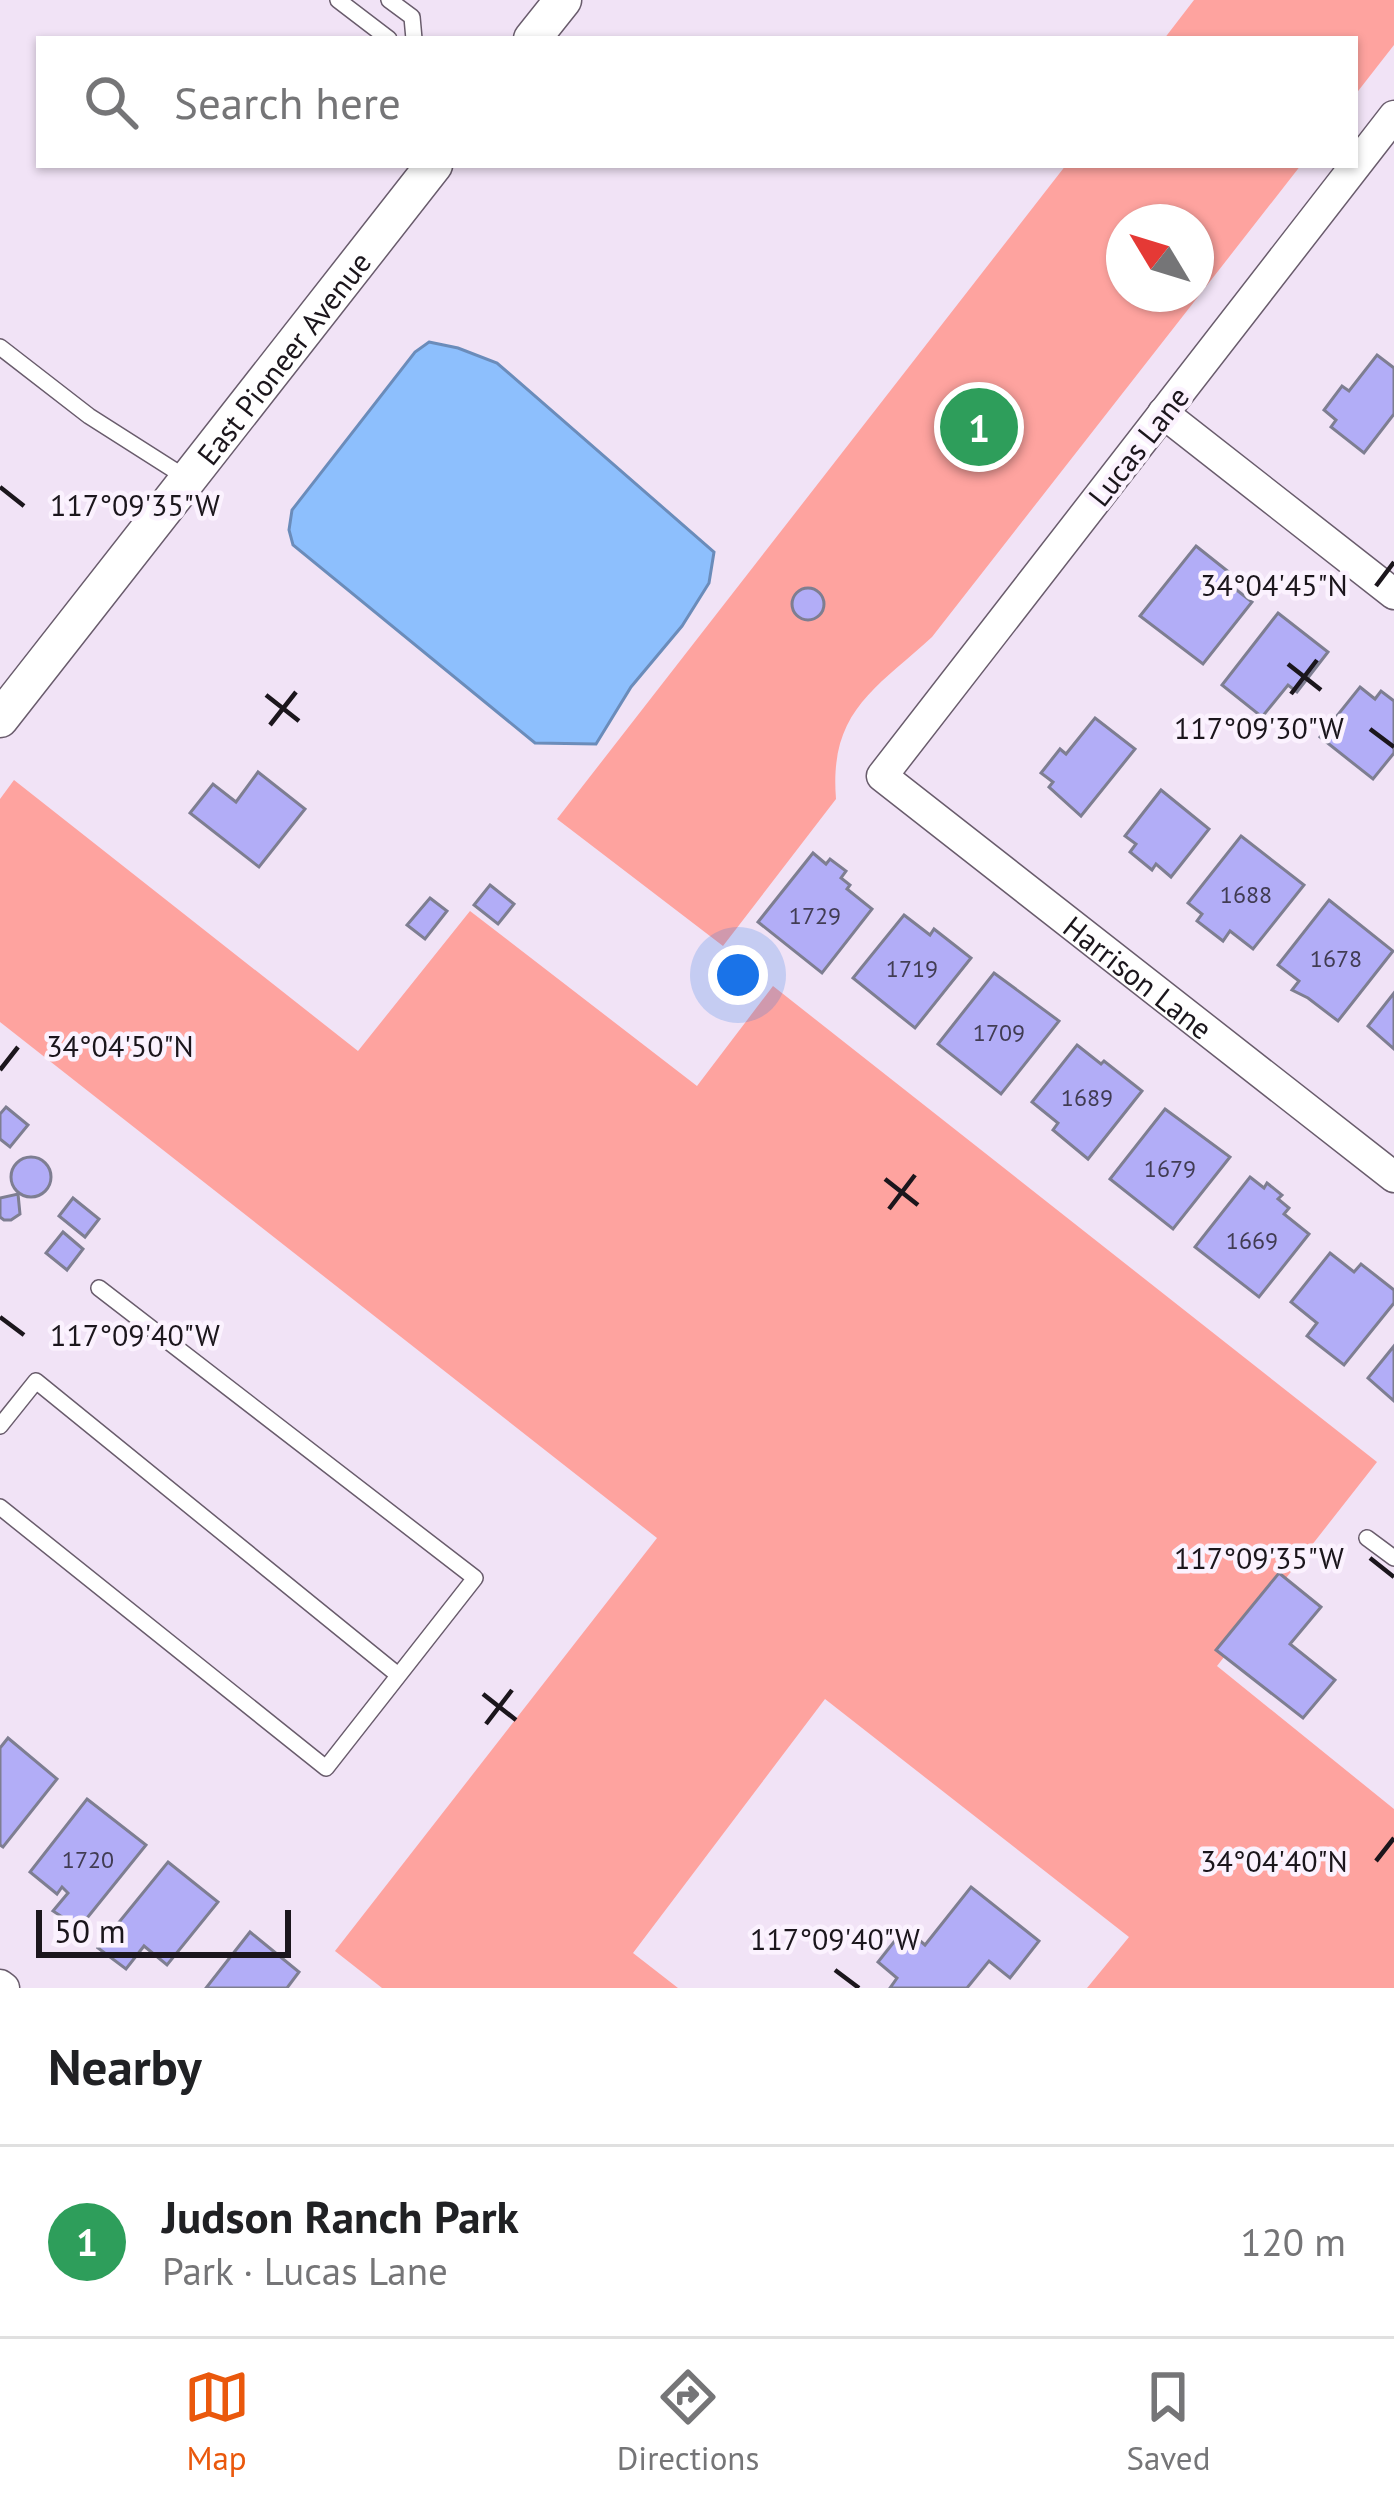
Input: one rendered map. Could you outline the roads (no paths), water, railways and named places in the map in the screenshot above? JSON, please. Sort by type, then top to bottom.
[{"type":"street","points":[[534,36],[562,0]]},
{"type":"street","name":"Lucas Lane","points":[[1358,162],[1394,116]]},
{"type":"street","name":"East Pioneer Avenue","points":[[0,719],[432,168]]},
{"type":"street","name":"Lucas Lane","points":[[882,776],[1354,168]]},
{"type":"street","points":[[1163,413],[1394,594]]},
{"type":"street","name":"Harrison Lane","points":[[882,776],[1394,1177]]},
{"type":"lane","points":[[338,0],[385,36]]},
{"type":"lane","points":[[364,20],[379,0]]},
{"type":"lane","points":[[388,0],[412,17],[414,36]]},
{"type":"lane","points":[[0,347],[89,416],[188,479]]},
{"type":"lane","points":[[0,1507],[326,1768],[475,1578],[99,1288]]},
{"type":"lane","points":[[0,1426],[36,1381],[398,1675]]},
{"type":"lane","points":[[1367,1538],[1394,1558]]},
{"type":"water","points":[[429,342],[497,363],[714,552],[709,583],[682,626],[631,687],[596,744],[535,743],[293,545],[292,510],[415,352]]},
{"type":"place","name":"Judson Ranch Park","points":[[979,427]]}]
